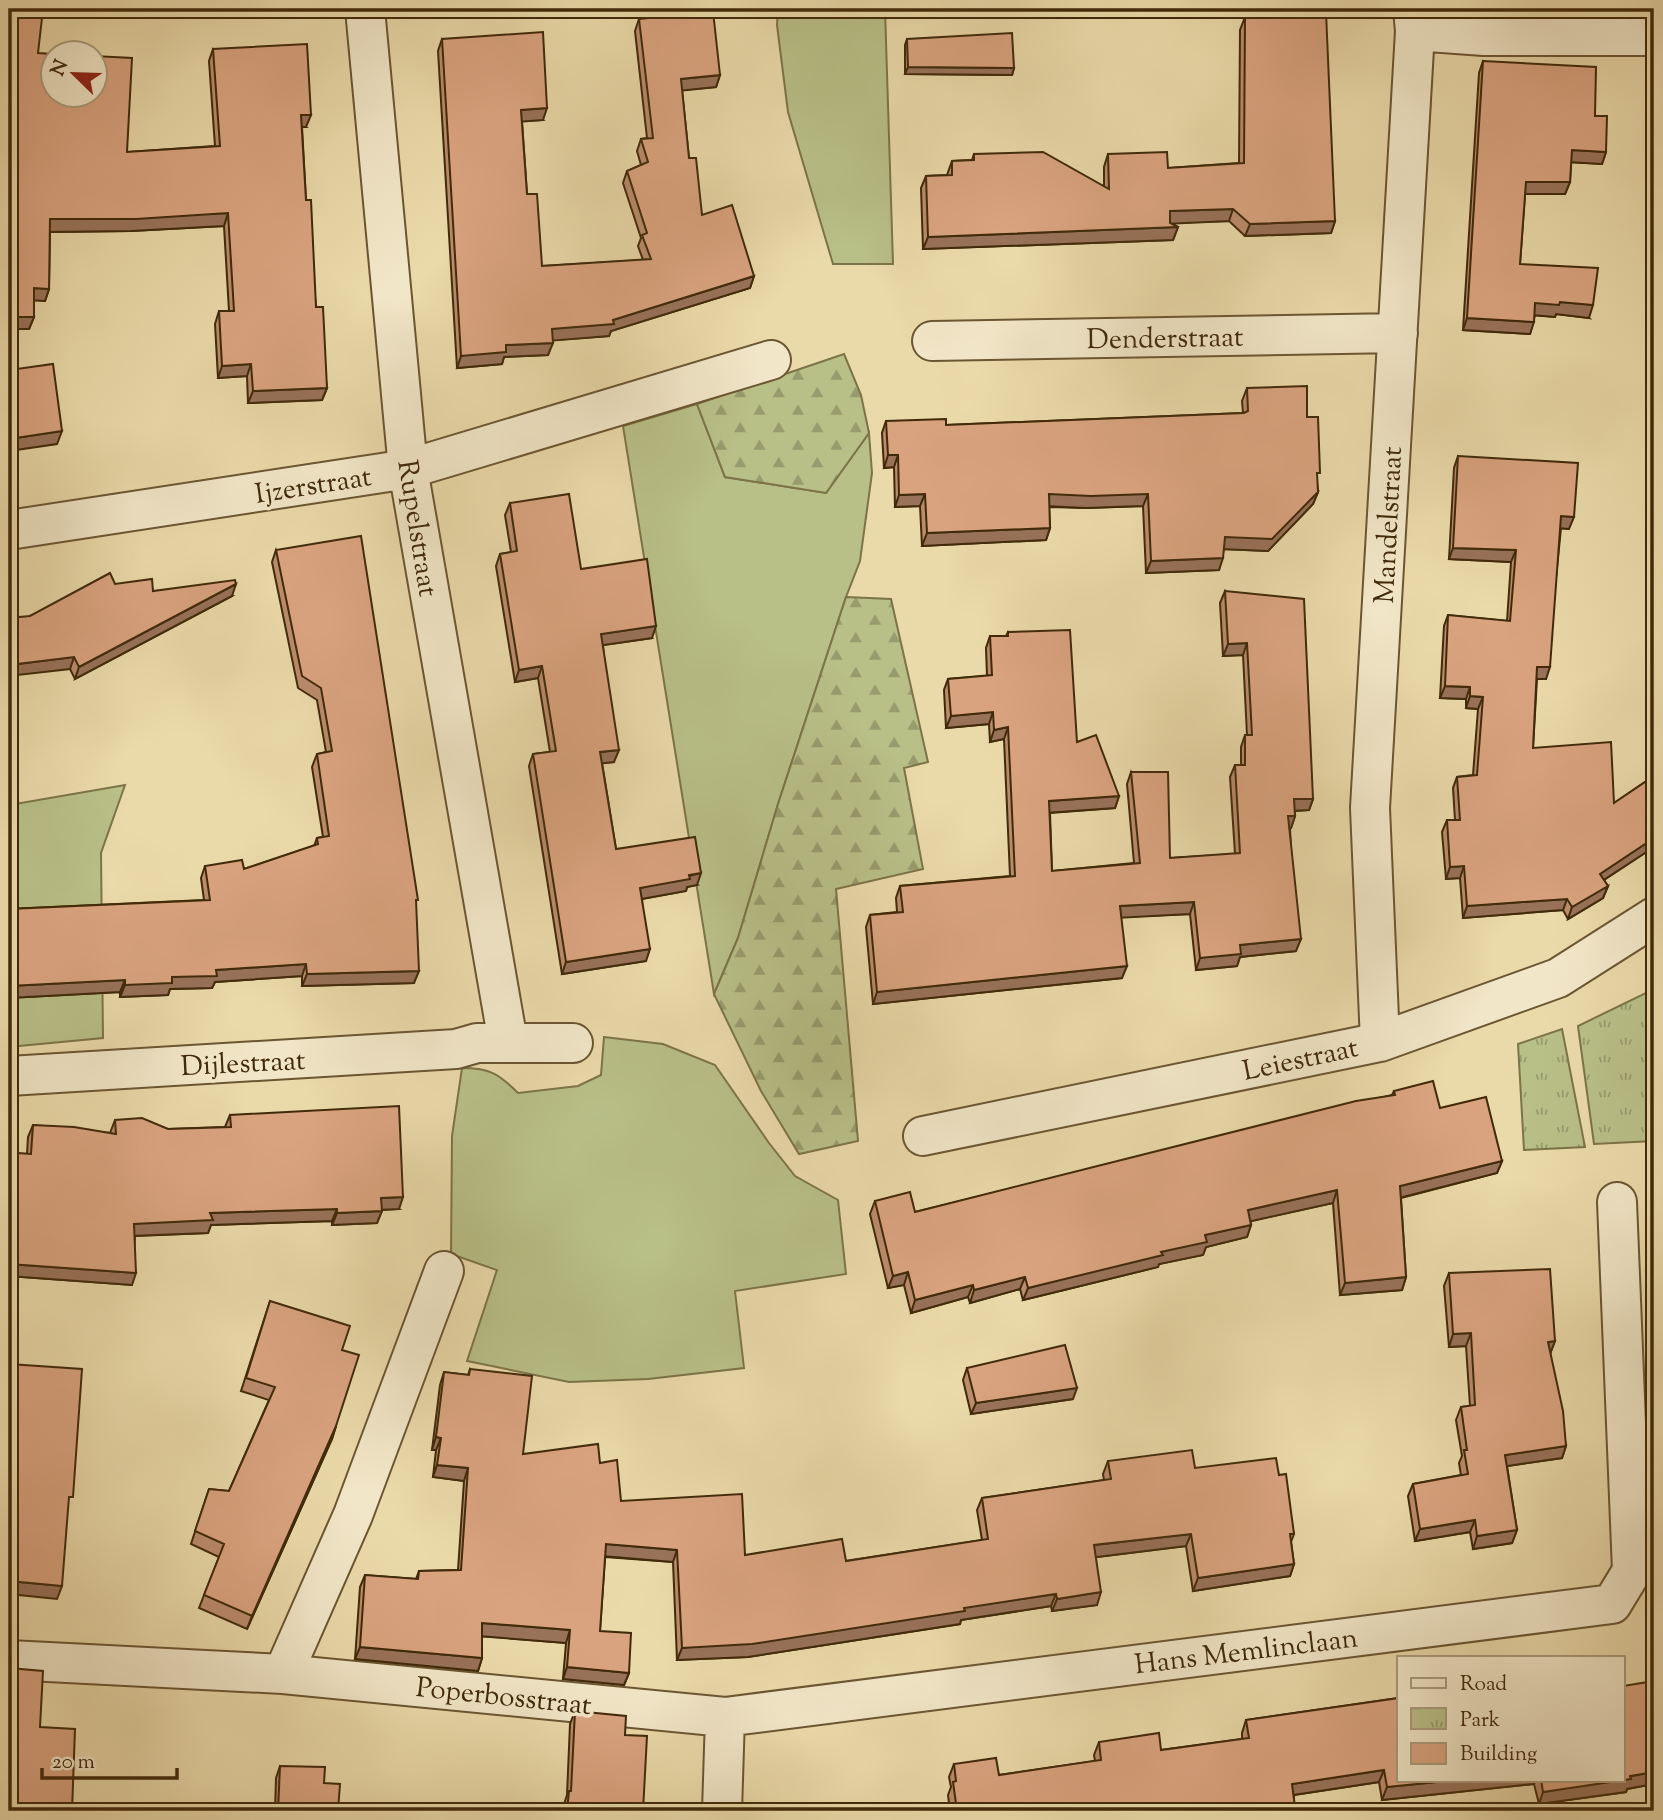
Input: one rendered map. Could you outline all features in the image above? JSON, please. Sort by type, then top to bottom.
[{"type":"street","name":"Rupelstraat","points":[[365,9],[408,469],[493,1043]]},
{"type":"street","points":[[1414,20],[1484,36],[1654,36]]},
{"type":"street","name":"Mandelstraat","points":[[1380,1042],[1370,808],[1414,20]]},
{"type":"street","name":"Denderstraat","points":[[932,341],[1398,333]]},
{"type":"street","name":"Ijzerstraat","points":[[9,530],[408,469],[771,360]]},
{"type":"street","name":"Leiestraat","points":[[923,1136],[1380,1042],[1558,978],[1654,917]]},
{"type":"street","points":[[493,1043],[573,1043]]},
{"type":"street","name":"Dijlestraat","points":[[9,1076],[456,1049],[493,1043]]},
{"type":"street","name":"Hans Memlinclaan","points":[[724,1717],[1612,1604],[1632,1571],[1616,1202]]},
{"type":"street","points":[[283,1674],[353,1515],[444,1270]]},
{"type":"street","name":"Poperbosstraat","points":[[9,1661],[283,1674],[724,1717]]},
{"type":"street","points":[[722,1811],[724,1717]]},
{"type":"green space","points":[[778,9],[885,9],[893,264],[833,264],[788,112],[777,25]]},
{"type":"green space","points":[[844,354],[861,395],[869,433],[826,493],[725,477],[697,404]]},
{"type":"green space","points":[[697,404],[725,477],[826,493],[869,433],[872,473],[860,561],[778,804],[738,938],[714,994],[623,426]]},
{"type":"green space","points":[[846,597],[891,599],[928,762],[904,768],[923,869],[836,889],[858,1141],[799,1154],[761,1091],[714,994],[738,938],[778,804]]},
{"type":"green space","points":[[125,785],[101,853],[103,1038],[9,1047],[9,805]]},
{"type":"green space","points":[[1654,989],[1654,1141],[1594,1144],[1578,1026]]},
{"type":"green space","points":[[1562,1029],[1585,1147],[1524,1150],[1518,1044]]},
{"type":"green space","points":[[604,1037],[663,1044],[715,1065],[795,1176],[838,1200],[846,1274],[735,1291],[744,1368],[648,1379],[569,1382],[467,1361],[497,1270],[451,1254],[452,1136],[462,1068],[493,1073],[518,1093],[578,1086],[601,1075]]},
{"type":"building","points":[[9,9],[43,9],[38,38],[38,108],[108,108],[108,57],[132,58],[127,152],[220,146],[213,49],[307,44],[311,115],[301,115],[306,200],[311,200],[316,307],[323,307],[327,388],[253,391],[251,364],[222,366],[219,311],[234,311],[228,213],[136,219],[50,219],[49,289],[34,288],[34,317],[9,317]]},
{"type":"building","points":[[713,11],[720,75],[681,79],[689,158],[696,158],[702,215],[732,205],[754,276],[613,320],[614,324],[552,329],[553,343],[506,345],[506,352],[461,356],[442,39],[543,32],[547,108],[521,110],[527,194],[537,194],[542,266],[651,259],[642,235],[647,233],[627,171],[648,162],[641,139],[653,138],[639,19]]},
{"type":"building","points":[[1326,12],[1335,221],[1250,224],[1233,209],[1170,211],[1170,223],[1178,227],[928,237],[926,176],[952,175],[952,161],[974,160],[974,154],[1043,152],[1109,189],[1108,154],[1167,152],[1168,168],[1244,163],[1245,17]]},
{"type":"building","points":[[1012,33],[1014,68],[908,67],[907,39]]},
{"type":"building","points":[[1483,61],[1596,67],[1595,116],[1607,116],[1606,152],[1572,150],[1570,182],[1526,182],[1520,264],[1598,268],[1593,305],[1535,303],[1534,322],[1467,318]]},
{"type":"building","points":[[53,364],[62,431],[9,439],[9,370]]},
{"type":"building","points":[[1307,386],[1307,417],[1318,417],[1318,492],[1272,539],[1225,537],[1223,558],[1151,561],[1148,494],[1049,494],[1050,528],[927,533],[925,494],[899,495],[898,455],[888,455],[886,421],[946,419],[946,425],[1244,413],[1248,411],[1247,388]]},
{"type":"building","points":[[1458,456],[1578,463],[1574,517],[1561,516],[1550,667],[1537,667],[1533,748],[1611,742],[1614,803],[1654,776],[1654,838],[1600,874],[1608,886],[1572,907],[1567,899],[1467,906],[1464,866],[1450,867],[1447,820],[1460,820],[1457,777],[1477,775],[1483,697],[1470,696],[1470,687],[1445,686],[1448,615],[1510,621],[1516,550],[1453,548]]},
{"type":"building","points":[[569,494],[581,569],[647,559],[656,626],[601,634],[619,750],[600,752],[616,849],[695,837],[701,873],[689,875],[690,879],[640,888],[650,949],[566,962],[533,754],[556,751],[542,666],[519,670],[500,554],[517,551],[510,503]]},
{"type":"building","points":[[361,536],[418,900],[419,971],[307,974],[306,964],[216,970],[217,976],[172,977],[172,983],[125,985],[125,980],[9,986],[9,909],[210,900],[205,866],[242,860],[244,869],[318,844],[317,838],[329,836],[317,754],[332,751],[321,688],[302,676],[276,550]]},
{"type":"building","points":[[110,573],[115,584],[152,579],[153,591],[235,580],[236,584],[79,667],[74,657],[9,665],[9,618],[30,616]]},
{"type":"building","points":[[1225,591],[1304,599],[1313,799],[1294,799],[1295,816],[1288,816],[1301,939],[1240,945],[1241,954],[1200,958],[1194,902],[1120,906],[1127,966],[877,992],[870,915],[903,912],[900,886],[1015,876],[1008,727],[994,730],[993,712],[951,716],[948,679],[992,675],[990,636],[1008,636],[1008,632],[1070,630],[1077,742],[1096,735],[1119,796],[1049,801],[1052,871],[1140,863],[1131,772],[1168,772],[1170,858],[1240,853],[1235,765],[1245,765],[1245,735],[1252,735],[1247,643],[1228,644]]},
{"type":"building","points":[[1433,1081],[1440,1108],[1486,1097],[1502,1161],[1400,1186],[1406,1277],[1345,1283],[1337,1190],[1248,1210],[1251,1225],[1205,1235],[1207,1242],[1028,1288],[1025,1277],[974,1290],[973,1285],[915,1300],[908,1272],[893,1276],[875,1201],[910,1192],[915,1212],[1356,1101],[1395,1095],[1394,1091]]},
{"type":"building","points":[[399,1106],[403,1197],[381,1198],[382,1211],[337,1213],[337,1209],[210,1213],[213,1220],[134,1224],[136,1273],[9,1264],[16,1153],[31,1154],[33,1125],[74,1127],[116,1134],[115,1120],[142,1118],[168,1129],[231,1127],[230,1115]]},
{"type":"building","points":[[1550,1269],[1555,1341],[1548,1342],[1563,1411],[1566,1446],[1505,1455],[1517,1530],[1477,1536],[1475,1520],[1420,1529],[1413,1484],[1468,1474],[1461,1407],[1475,1405],[1471,1333],[1453,1334],[1449,1273]]},
{"type":"building","points":[[270,1301],[350,1326],[342,1350],[359,1355],[336,1426],[252,1616],[204,1595],[224,1544],[195,1531],[209,1489],[229,1491],[275,1387],[246,1378]]},
{"type":"building","points":[[1065,1345],[1077,1388],[976,1403],[967,1368]]},
{"type":"building","points":[[9,1364],[82,1369],[73,1497],[69,1497],[62,1586],[9,1581]]},
{"type":"building","points":[[470,1369],[532,1376],[523,1454],[598,1444],[600,1463],[617,1460],[621,1501],[742,1494],[745,1555],[842,1539],[846,1561],[988,1539],[982,1498],[1111,1479],[1108,1461],[1192,1450],[1195,1468],[1276,1458],[1279,1475],[1286,1474],[1294,1534],[1290,1534],[1294,1564],[1198,1578],[1191,1534],[1094,1545],[1101,1592],[1057,1599],[1056,1594],[752,1644],[682,1648],[677,1550],[606,1544],[600,1631],[631,1633],[629,1673],[567,1667],[570,1630],[482,1623],[482,1658],[360,1647],[365,1575],[418,1579],[419,1571],[461,1570],[468,1468],[437,1465],[441,1438],[436,1437],[444,1372],[469,1375]]},
{"type":"building","points":[[9,1668],[43,1671],[40,1727],[75,1729],[72,1811],[9,1811]]},
{"type":"building","points":[[1654,1681],[1654,1772],[1630,1776],[1631,1779],[1624,1780],[1624,1686]]},
{"type":"building","points":[[1397,1698],[1397,1782],[1437,1782],[1387,1787],[1384,1770],[1292,1784],[1295,1807],[1271,1811],[957,1811],[953,1782],[956,1781],[954,1764],[996,1758],[999,1775],[1101,1760],[1099,1742],[1159,1733],[1161,1750],[1249,1738],[1246,1720]]},
{"type":"building","points":[[575,1711],[626,1716],[625,1735],[647,1736],[643,1811],[567,1811],[571,1791]]},
{"type":"building","points":[[280,1766],[325,1767],[324,1783],[340,1784],[338,1811],[278,1811]]},
{"type":"building","points":[[1541,1782],[1611,1782],[1543,1792]]}]
